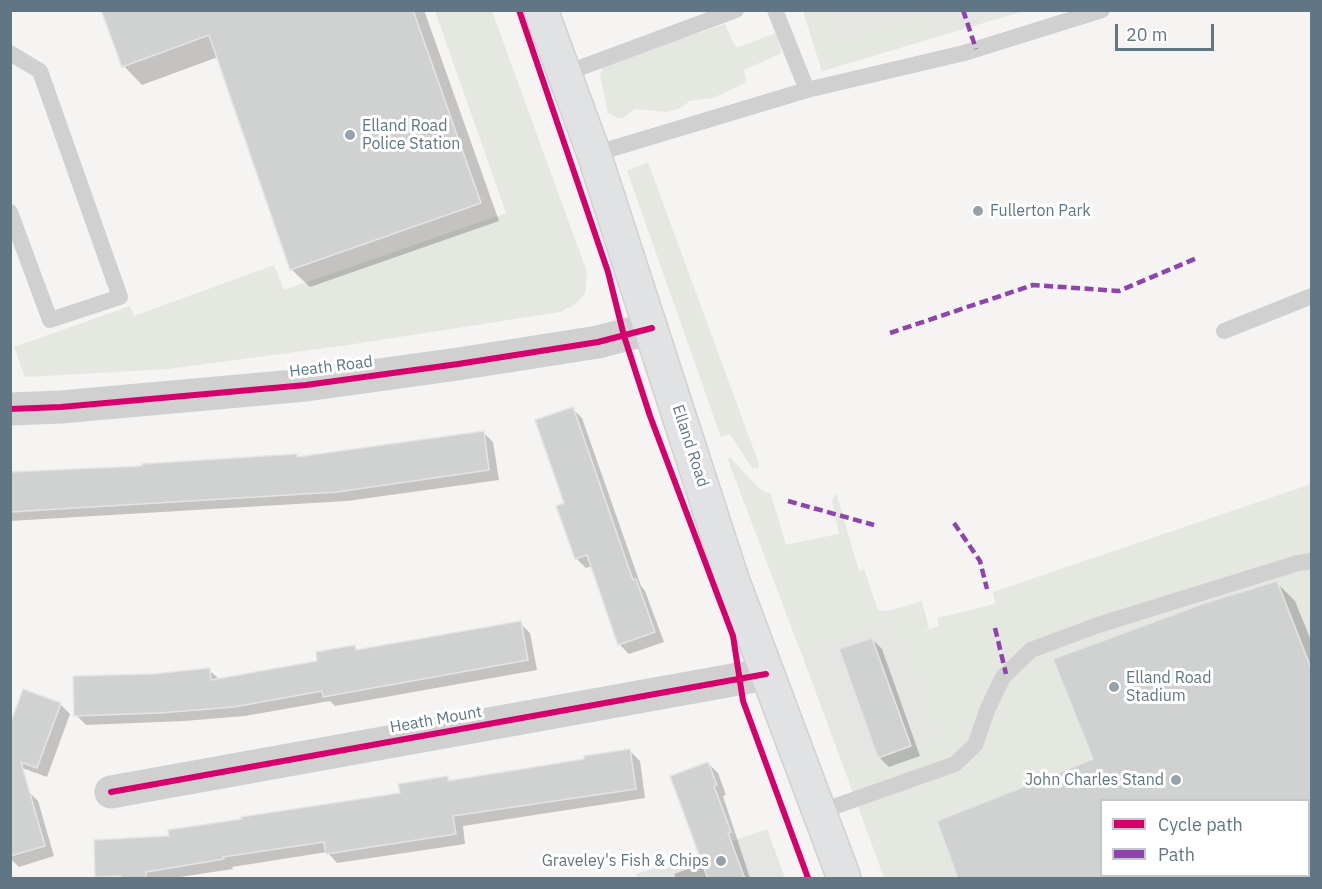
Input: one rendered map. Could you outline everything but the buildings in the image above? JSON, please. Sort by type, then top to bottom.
[{"type":"main road","name":"Elland Road","points":[[542,10],[594,154],[732,579],[844,879]]},
{"type":"street","name":"Heath Road","points":[[10,409],[61,407],[306,385],[598,342],[652,328]]},
{"type":"street","name":"Heath Mount","points":[[111,792],[766,674]]},
{"type":"lane","points":[[566,73],[736,10]]},
{"type":"lane","points":[[775,10],[807,90]]},
{"type":"lane","points":[[594,154],[807,90],[964,53],[1102,10]]},
{"type":"lane","points":[[10,53],[40,71],[120,297],[50,320],[10,212]]},
{"type":"lane","points":[[1224,331],[1311,296]]},
{"type":"lane","points":[[819,812],[955,765],[975,745],[1002,677],[1031,650],[1098,625],[1298,563],[1311,561]]},
{"type":"shaded area","points":[[803,10],[1024,11],[822,71]]},
{"type":"shaded area","points":[[999,10],[1024,11],[980,23],[979,17]]},
{"type":"shaded area","points":[[435,11],[492,11],[587,272],[585,293],[576,304],[560,312],[348,345],[168,369],[25,377],[14,347],[130,306],[134,316],[274,265],[284,290],[506,213]]},
{"type":"shaded area","points":[[803,11],[831,11],[842,38],[927,11],[934,11],[943,35],[822,71]]},
{"type":"shaded area","points":[[725,24],[736,48],[776,33],[782,53],[744,70],[746,83],[713,98],[690,101],[679,109],[667,112],[635,109],[623,118],[617,118],[608,113],[600,74],[605,64]]},
{"type":"shaded area","points":[[648,162],[759,464],[758,468],[752,468],[730,434],[721,437],[627,171]]},
{"type":"shaded area","name":"Elland Road Stadium","points":[[730,457],[761,490],[771,494],[786,545],[839,534],[832,501],[836,492],[859,571],[864,569],[878,610],[888,611],[922,601],[929,628],[921,632],[939,626],[937,618],[995,604],[993,592],[1311,484],[1311,878],[884,878],[845,771],[933,736],[901,639],[897,640],[889,621],[871,625],[871,631],[836,643],[810,649],[798,645],[728,460]]},
{"type":"shaded area","points":[[843,533],[871,613],[895,618],[934,736],[845,771],[763,550]]},
{"type":"shaded area","points":[[767,829],[785,878],[637,878],[636,874]]},
{"type":"marked path","points":[[963,10],[976,49]]},
{"type":"marked path","points":[[890,333],[1033,285],[1119,291],[1197,258]]},
{"type":"marked path","points":[[788,501],[874,525]]},
{"type":"marked path","points":[[954,523],[980,561],[987,589]]},
{"type":"marked path","points":[[995,628],[1006,674]]},
{"type":"cycle path","points":[[519,10],[608,272],[624,336],[650,416],[733,636],[743,701],[808,878]]},
{"type":"cycle path","points":[[10,409],[61,407],[306,385],[598,342],[652,328]]},
{"type":"cycle path","points":[[111,792],[766,674]]},
{"type":"place","name":"Elland Road Police Station","points":[[350,135]]},
{"type":"place","name":"Fullerton Park","points":[[978,211]]},
{"type":"place","name":"Elland Road Stadium","points":[[1114,687]]},
{"type":"place","name":"John Charles Stand","points":[[1176,780]]},
{"type":"place","name":"Graveley's Fish & Chips","points":[[721,861]]}]
